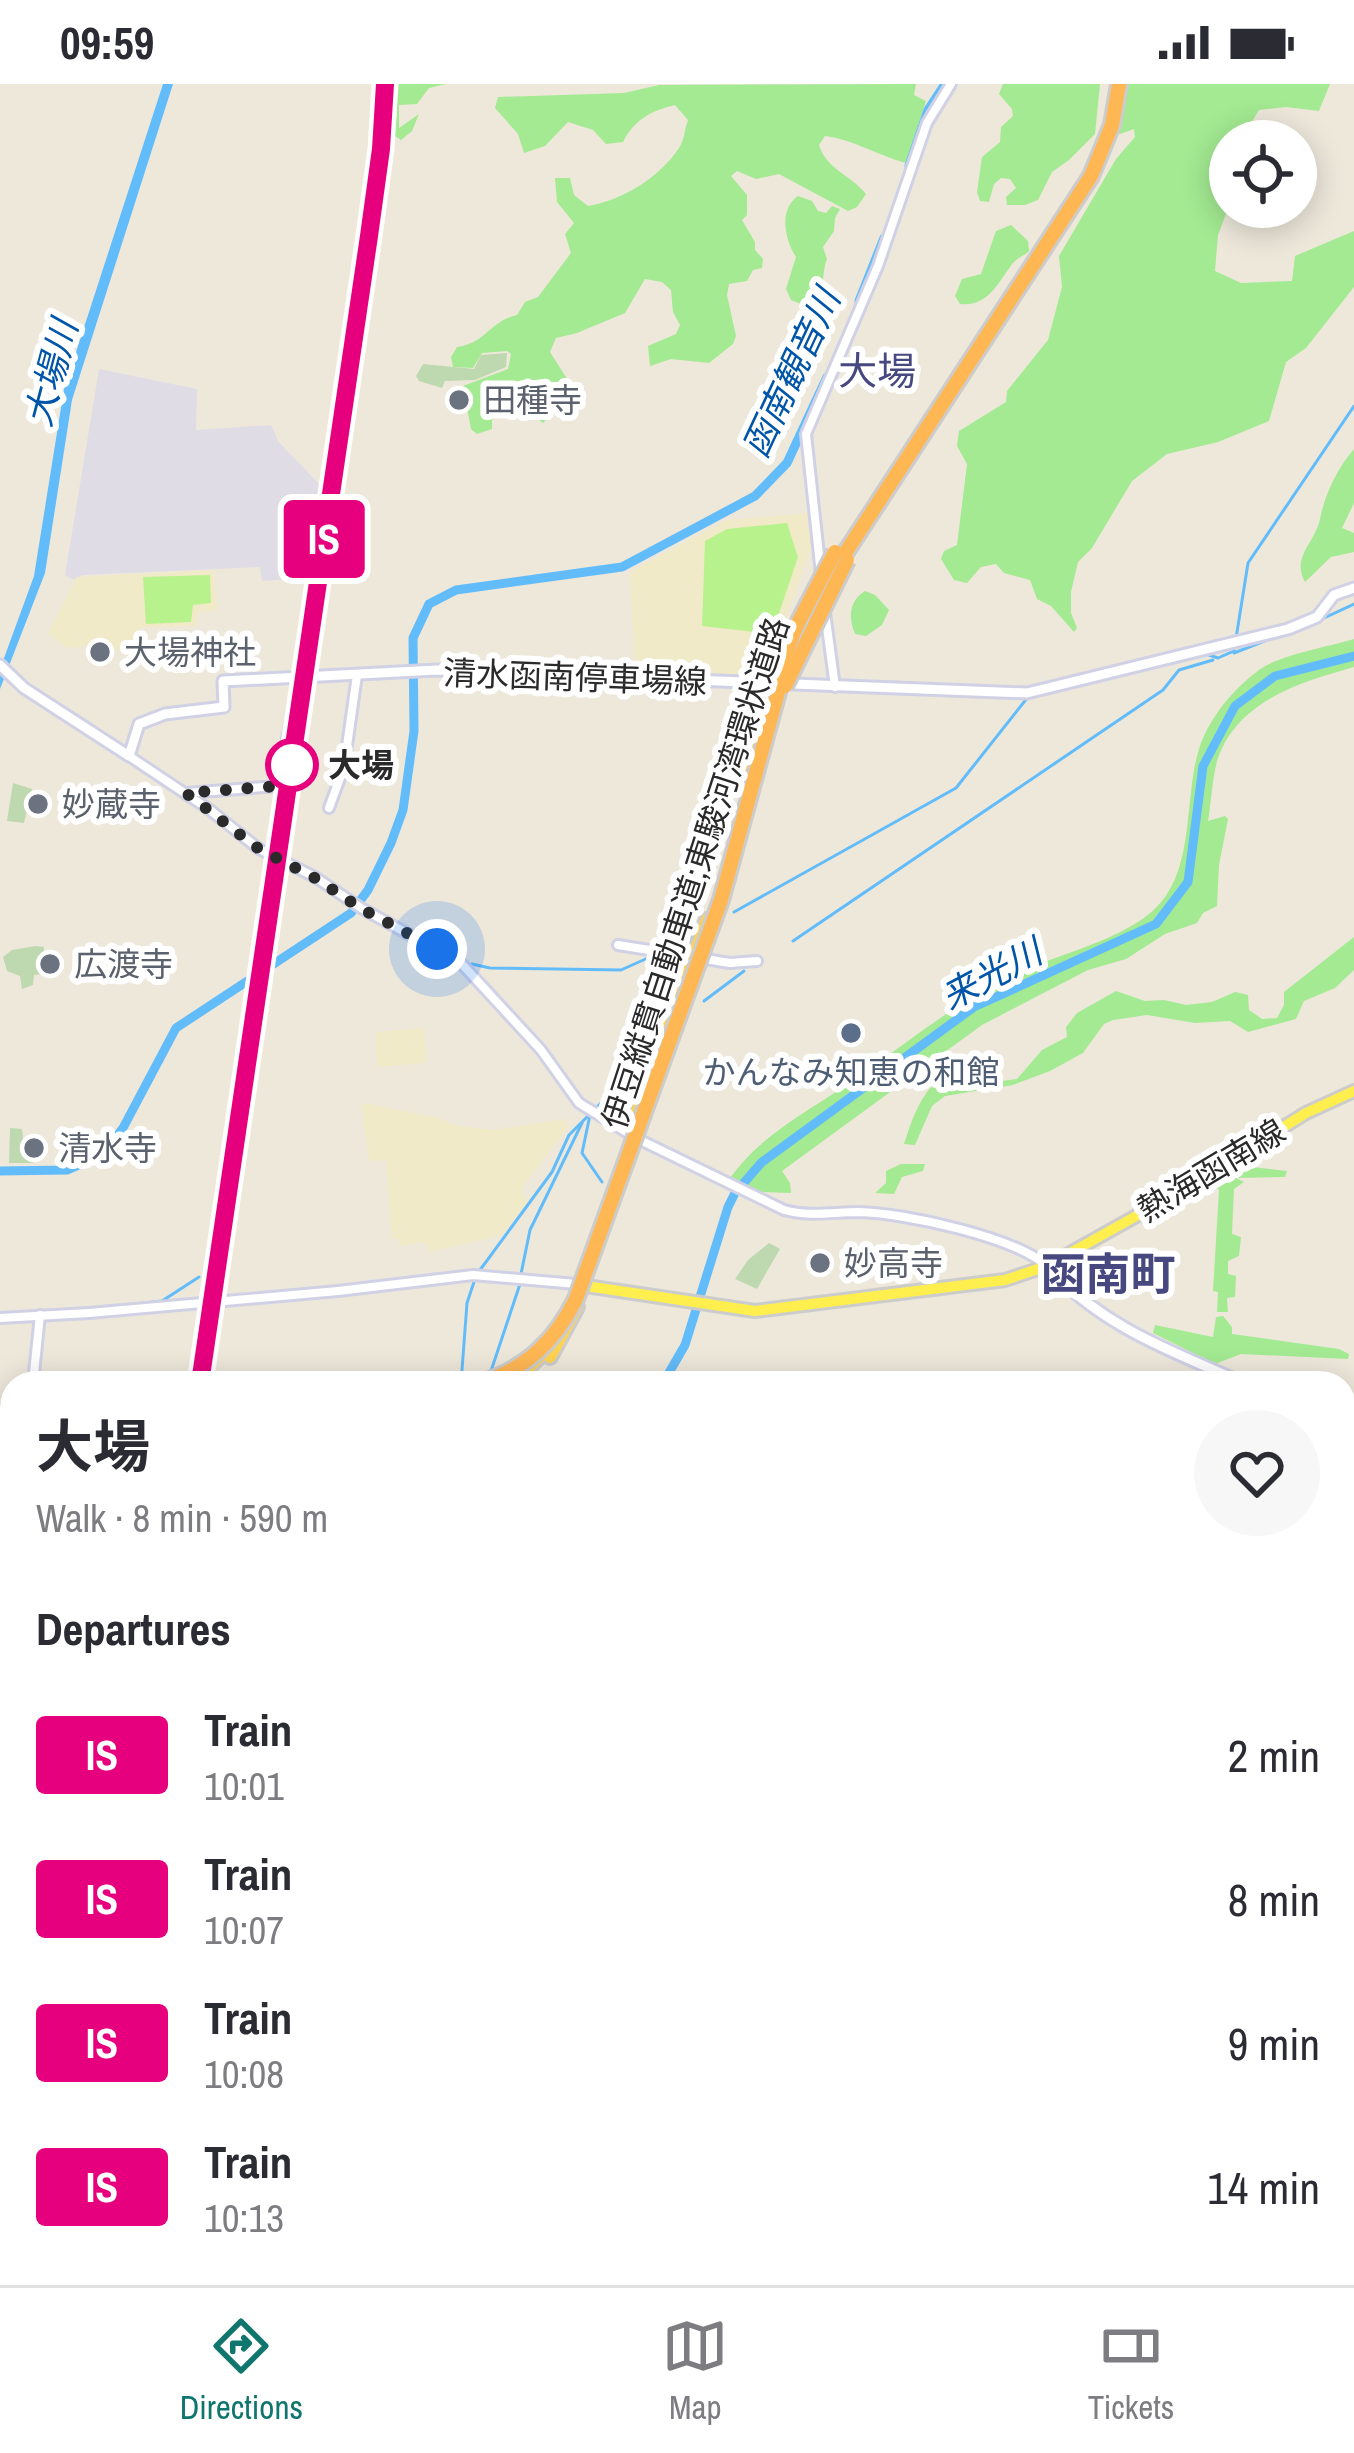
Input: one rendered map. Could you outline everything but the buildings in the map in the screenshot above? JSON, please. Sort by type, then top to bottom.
[{"type":"highway","points":[[530,1371],[553,1342],[581,1285],[699,959],[797,625],[1088,173],[1116,84]]},
{"type":"highway","name":"伊豆縦貫自動車道;東駿河湾環状道路","points":[[512,1371],[542,1349],[576,1299],[703,953],[769,718],[811,611],[841,556]]},
{"type":"main road","name":"清水函南停車場線","points":[[129,756],[139,724],[165,714],[224,707],[224,681],[414,671],[1027,693],[1288,628],[1317,617],[1334,596],[1354,588]]},
{"type":"main road","points":[[0,664],[19,684],[129,756]]},
{"type":"main road","name":"熱海函南線","points":[[581,1285],[755,1311],[1005,1280],[1047,1266],[1306,1113],[1354,1091]]},
{"type":"main road","points":[[1047,1266],[1075,1295],[1122,1329],[1217,1371]]},
{"type":"street","points":[[835,688],[806,434],[878,266],[927,123],[951,84]]},
{"type":"street","points":[[328,808],[344,767],[357,675]]},
{"type":"street","points":[[186,793],[278,786],[300,678]]},
{"type":"street","points":[[129,756],[259,849],[462,964],[542,1050],[574,1097],[634,1136],[784,1210],[808,1216],[858,1212],[922,1220],[1021,1248],[1047,1266]]},
{"type":"street","points":[[619,945],[699,959],[757,961]]},
{"type":"street","points":[[0,1318],[338,1292],[473,1275],[581,1285]]},
{"type":"street","points":[[33,1371],[40,1315]]},
{"type":"shaded area","points":[[99,369],[197,389],[196,430],[271,425],[278,441],[319,484],[308,578],[262,581],[260,567],[83,575],[74,580],[65,575]]},
{"type":"shaded area","points":[[810,513],[815,538],[766,673],[757,679],[635,670],[630,572],[726,520]]},
{"type":"shaded area","points":[[214,570],[218,610],[198,612],[196,626],[139,628],[137,647],[110,651],[106,644],[67,648],[48,633],[77,577]]},
{"type":"shaded area","points":[[424,1028],[426,1063],[377,1067],[376,1032]]},
{"type":"shaded area","points":[[364,1103],[458,1126],[492,1130],[566,1119],[567,1129],[524,1185],[522,1193],[528,1201],[502,1235],[430,1252],[425,1242],[400,1246],[398,1238],[392,1239],[386,1160],[369,1161]]},
{"type":"green space","points":[[395,84],[446,84],[429,88],[417,104],[399,105],[399,128],[419,114],[412,131],[401,140],[386,130],[387,105]]},
{"type":"green space","points":[[916,84],[914,95],[926,101],[906,163],[835,138],[825,136],[819,145],[827,160],[866,194],[857,207],[848,211],[779,174],[756,179],[737,171],[731,176],[747,195],[747,215],[742,220],[763,259],[762,268],[753,270],[747,281],[729,284],[736,336],[709,363],[671,359],[650,366],[648,346],[676,334],[680,325],[671,290],[662,282],[645,279],[625,313],[556,338],[550,352],[571,385],[543,423],[514,399],[497,410],[492,429],[477,434],[471,429],[463,386],[508,369],[511,354],[482,353],[473,368],[453,367],[451,357],[457,347],[475,341],[538,297],[571,253],[565,234],[574,223],[557,202],[555,178],[570,178],[574,195],[588,206],[613,199],[650,178],[671,159],[688,120],[675,105],[666,107],[638,122],[623,142],[606,144],[593,130],[568,122],[545,146],[524,153],[518,134],[495,108],[498,97],[624,93],[659,85]]},
{"type":"green space","points":[[1003,84],[1100,84],[1095,134],[1052,172],[1038,200],[1025,205],[1007,205],[1006,197],[1016,188],[1010,179],[1001,178],[994,184],[989,202],[980,201],[977,192],[982,157],[1000,142],[1001,127],[1013,116],[999,94]]},
{"type":"green space","points":[[1125,84],[1330,84],[1319,111],[1286,107],[1259,110],[1253,120],[1209,120],[1209,228],[1221,228],[1215,271],[1241,283],[1292,281],[1295,256],[1354,231],[1354,287],[1306,348],[1286,362],[1269,421],[1218,442],[1167,454],[1132,481],[1092,548],[1078,562],[1071,592],[1074,632],[1051,606],[1037,599],[1030,580],[1004,573],[996,564],[981,567],[967,583],[954,580],[941,559],[944,551],[957,545],[967,464],[957,446],[959,431],[1006,402],[1007,391],[1048,340],[1062,287],[1059,256],[1116,159],[1135,137],[1134,129],[1116,132]]},
{"type":"green space","points":[[798,196],[812,201],[818,211],[826,213],[832,206],[840,209],[823,247],[827,259],[821,293],[816,305],[809,307],[791,300],[786,289],[796,257],[786,217]]},
{"type":"green space","points":[[1011,225],[1028,241],[1029,251],[986,297],[960,304],[955,296],[962,279],[981,274],[996,231]]},
{"type":"green space","points":[[507,353],[506,367],[475,380],[445,381],[442,388],[416,376],[423,364],[474,369],[481,355]]},
{"type":"green space","points":[[1354,449],[1354,503],[1342,528],[1354,533],[1354,552],[1331,557],[1305,582],[1302,557],[1332,482]]},
{"type":"green space","points":[[787,523],[798,557],[772,634],[702,626],[705,541],[727,529]]},
{"type":"green space","points":[[210,575],[211,603],[193,605],[191,622],[146,624],[143,577]]},
{"type":"green space","points":[[865,591],[889,610],[882,625],[866,636],[855,634],[851,616],[853,605]]},
{"type":"green space","points":[[1354,639],[1354,667],[1297,685],[1262,704],[1233,730],[1222,748],[1208,821],[1228,819],[1217,906],[1203,913],[1197,923],[1165,934],[1126,959],[1088,970],[982,1025],[782,1171],[791,1193],[759,1192],[730,1178],[773,1134],[965,1002],[1002,980],[1110,937],[1144,918],[1161,902],[1181,863],[1199,749],[1223,705],[1268,665]]},
{"type":"green space","points":[[13,783],[32,789],[24,823],[7,821]]},
{"type":"green space","points":[[1354,937],[1354,970],[1335,988],[1304,1001],[1296,1019],[1248,1032],[1230,1021],[1195,1023],[1147,1015],[1113,1020],[1104,1024],[1083,1053],[1050,1071],[1013,1085],[945,1096],[932,1106],[915,1145],[904,1144],[922,1100],[940,1079],[957,1087],[1017,1079],[1042,1050],[1067,1037],[1066,1027],[1077,1013],[1116,991],[1145,1001],[1186,1005],[1212,1002],[1235,992],[1248,995],[1249,1010],[1262,1019],[1277,1018],[1284,992]]},
{"type":"green space","points":[[44,947],[42,974],[34,975],[33,985],[22,989],[20,976],[7,971],[3,957],[12,950]]},
{"type":"green space","points":[[10,1128],[22,1129],[25,1154],[33,1155],[33,1163],[9,1163]]},
{"type":"green space","points":[[901,1164],[925,1164],[923,1171],[902,1177],[894,1194],[875,1193],[886,1183],[886,1171]]},
{"type":"green space","points":[[1228,1169],[1287,1171],[1285,1177],[1236,1178],[1244,1182],[1234,1189],[1232,1234],[1241,1237],[1239,1256],[1228,1261],[1228,1274],[1236,1276],[1235,1297],[1227,1298],[1228,1312],[1217,1312],[1218,1292],[1213,1291],[1219,1190],[1213,1183],[1168,1212],[1169,1206]]},
{"type":"green space","points":[[769,1243],[780,1249],[757,1289],[735,1279],[748,1260]]},
{"type":"green space","points":[[1223,1316],[1232,1334],[1339,1349],[1349,1354],[1348,1359],[1241,1354],[1215,1364],[1153,1333],[1155,1325],[1213,1337],[1216,1317]]},
{"type":"water","points":[[163,84],[173,84],[72,400],[45,573],[0,689],[0,669],[34,576],[64,389]]},
{"type":"waterway","name":"函南観音川","points":[[909,166],[928,110],[945,84]]},
{"type":"waterway","name":"函南観音川","points":[[859,301],[884,238]]},
{"type":"waterway","name":"函南観音川","points":[[266,969],[351,913],[391,843],[403,810],[414,731],[413,638],[429,604],[456,590],[622,567],[755,496],[787,463],[827,377]]},
{"type":"waterway","points":[[1206,654],[1218,658],[1234,651],[1248,563],[1354,406]]},
{"type":"waterway","points":[[1296,631],[1354,604]]},
{"type":"waterway","points":[[1234,653],[1275,637]]},
{"type":"waterway","name":"来光川","points":[[670,1371],[685,1345],[728,1207],[762,1162],[974,1007],[1156,924],[1188,882],[1203,766],[1235,706],[1275,676],[1354,656]]},
{"type":"waterway","points":[[793,941],[1163,690],[1179,670],[1213,660]]},
{"type":"waterway","points":[[734,912],[956,788],[1028,697]]},
{"type":"waterway","name":"函南観音川","points":[[360,902],[364,904]]},
{"type":"waterway","points":[[668,949],[693,936]]},
{"type":"waterway","points":[[472,964],[621,970],[659,953]]},
{"type":"waterway","points":[[704,1001],[744,971]]},
{"type":"waterway","name":"函南観音川","points":[[0,1171],[67,1170],[104,1154],[176,1028],[258,974]]},
{"type":"waterway","points":[[480,1270],[552,1172],[569,1135],[652,1052]]},
{"type":"waterway","points":[[590,1115],[582,1153],[602,1182]]},
{"type":"waterway","points":[[521,1274],[530,1230],[582,1123]]},
{"type":"waterway","points":[[100,1308],[162,1301],[199,1277]]},
{"type":"waterway","points":[[462,1371],[467,1303],[475,1279]]},
{"type":"waterway","points":[[491,1371],[520,1284]]},
{"type":"waterway","points":[[43,1321],[81,1316]]},
{"type":"waterway","points":[[0,1322],[34,1321]]},
{"type":"railway","points":[[277,874],[381,149],[385,84]]},
{"type":"railway","points":[[203,1371],[280,858]]},
{"type":"train","name":"IS","points":[[202,1371],[369,236],[385,84]]},
{"type":"place","name":"田種寺","points":[[459,400]]},
{"type":"place","name":"大場神社","points":[[100,652]]},
{"type":"place","name":"大場","points":[[292,765]]},
{"type":"place","name":"妙蔵寺","points":[[38,804]]},
{"type":"place","name":"広渡寺","points":[[50,964]]},
{"type":"place","name":"かんなみ知恵の和館","points":[[851,1033]]},
{"type":"place","name":"清水寺","points":[[34,1148]]},
{"type":"place","name":"妙高寺","points":[[820,1263]]},
{"type":"district","name":"大場","points":[[877,371]]},
{"type":"district","name":"函南町","points":[[1108,1273]]},
{"type":"route","points":[[292,765],[280,764],[278,786],[186,793],[259,849],[437,949]]},
{"type":"water label","name":"大場川","points":[[51,373]]}]
